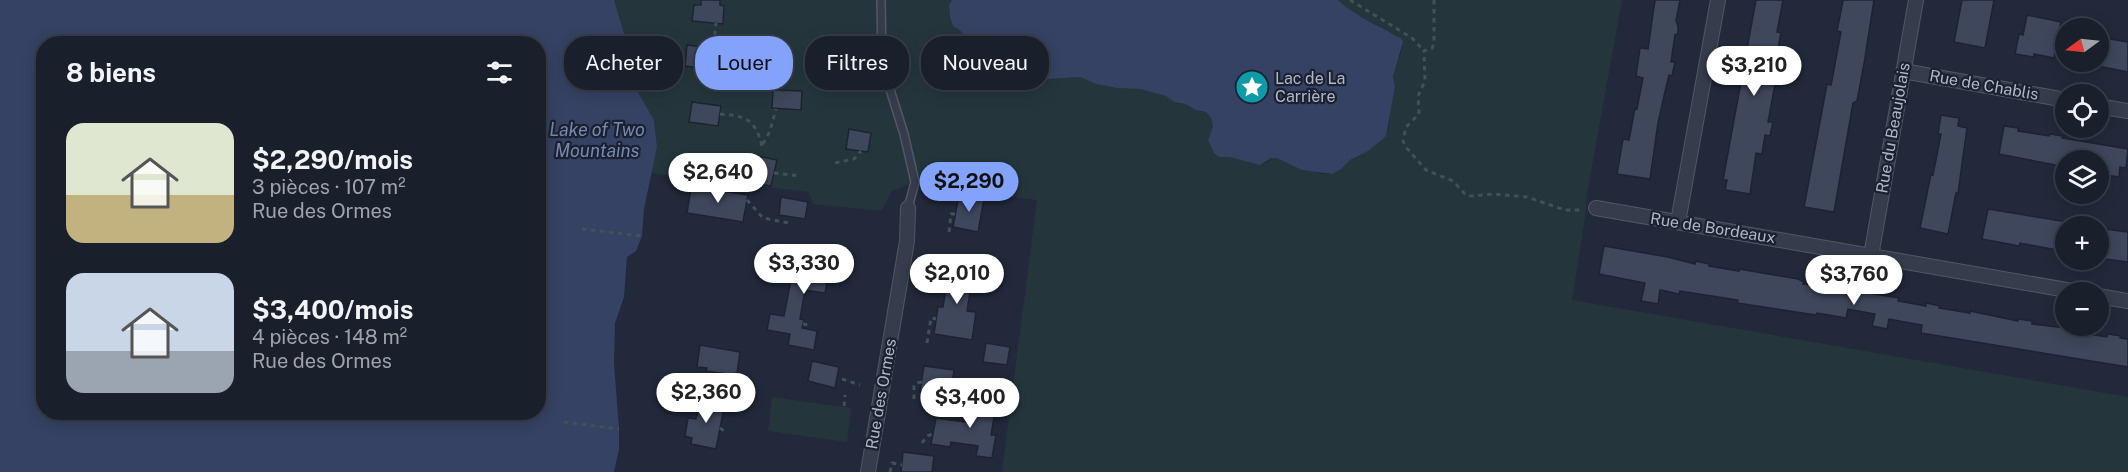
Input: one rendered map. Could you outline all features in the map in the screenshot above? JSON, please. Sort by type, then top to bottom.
[{"type":"street","points":[[1677,222],[1718,0]]},
{"type":"street","name":"Rue du Beaujolais","points":[[1871,255],[1916,0]]},
{"type":"street","name":"Rue de Chablis","points":[[1903,71],[2055,98]]},
{"type":"street","points":[[2109,108],[2128,111]]},
{"type":"street","name":"Rue des Ormes","points":[[868,472],[907,241],[908,208]]},
{"type":"street","name":"Rue de Bordeaux","points":[[1596,208],[2055,288]]},
{"type":"street","points":[[2109,298],[2128,301]]},
{"type":"lane","name":"Rue des Ormes","points":[[881,0],[882,64],[904,134],[915,182],[908,208]]},
{"type":"path","points":[[1350,0],[1412,38],[1424,51],[1425,81],[1418,96],[1419,114],[1407,127],[1403,141],[1426,170],[1453,181],[1465,194],[1471,196],[1494,194],[1527,197],[1565,210],[1596,208]]},
{"type":"path","points":[[1424,51],[1434,44],[1434,0]]},
{"type":"path","points":[[715,36],[716,23]]},
{"type":"path","points":[[720,114],[739,115],[749,120],[756,129],[762,146],[770,131],[776,109]]},
{"type":"path","points":[[835,163],[854,159],[861,151]]},
{"type":"path","points":[[774,173],[800,176]]},
{"type":"path","points":[[747,200],[763,218],[789,223]]},
{"type":"path","points":[[949,232],[951,214],[955,214]]},
{"type":"path","points":[[582,229],[642,236]]},
{"type":"path","points":[[929,287],[932,277],[946,274],[948,254]]},
{"type":"path","points":[[827,280],[844,281],[845,276]]},
{"type":"path","points":[[927,343],[931,318],[936,319]]},
{"type":"path","points":[[803,324],[809,325]]},
{"type":"path","points":[[842,379],[860,385]]},
{"type":"path","points":[[914,399],[914,386],[922,382]]},
{"type":"path","points":[[844,406],[845,395]]},
{"type":"path","points":[[564,422],[619,429]]},
{"type":"path","points":[[720,428],[727,433]]},
{"type":"path","points":[[922,443],[927,436],[933,434]]},
{"type":"path","points":[[890,472],[892,463],[902,465]]},
{"type":"shaded area","points":[[614,0],[952,0],[949,5],[950,17],[953,26],[961,31],[964,36],[921,36],[921,90],[1049,90],[1049,79],[1080,77],[1096,84],[1140,89],[1166,96],[1174,102],[1206,112],[1213,126],[1208,140],[1219,157],[1230,156],[1266,163],[1271,158],[1278,158],[1322,174],[1333,174],[1350,160],[1368,151],[1388,130],[1395,86],[1393,77],[1403,47],[1386,30],[1356,15],[1338,0],[1622,0],[1587,194],[1572,300],[2128,397],[2128,472],[1002,472],[1037,200],[910,184],[892,191],[881,211],[813,204],[809,192],[651,173],[657,147],[654,120],[637,90],[683,90],[683,36],[625,36]]},
{"type":"shaded area","points":[[772,397],[851,408],[847,442],[768,431]]},
{"type":"water","name":"Lake of Two Mountains","points":[[0,0],[614,0],[625,36],[564,36],[564,90],[637,90],[654,120],[657,147],[644,209],[642,236],[636,251],[627,257],[624,297],[615,323],[614,363],[619,449],[614,472],[0,472]]},
{"type":"water","name":"Lac de La Carrière","points":[[952,0],[1338,0],[1360,16],[1401,38],[1403,42],[1393,77],[1395,86],[1386,136],[1333,174],[1302,170],[1277,158],[1271,158],[1260,165],[1230,157],[1219,157],[1214,153],[1208,140],[1213,126],[1206,112],[1174,102],[1166,96],[1140,89],[1096,84],[1080,77],[1049,79],[1049,36],[964,36],[961,31],[953,26],[949,5]]},
{"type":"building","points":[[701,0],[720,0],[720,5],[724,6],[723,24],[692,21],[694,5],[701,5]]},
{"type":"building","points":[[1655,0],[1680,0],[1676,21],[1678,33],[1675,35],[1671,62],[1675,62],[1672,76],[1669,75],[1658,123],[1650,179],[1617,174],[1623,139],[1629,140],[1635,108],[1637,109],[1643,78],[1636,76],[1640,48],[1648,49]]},
{"type":"building","points":[[1756,0],[1783,0],[1777,32],[1781,33],[1773,73],[1777,74],[1768,122],[1773,122],[1770,136],[1765,135],[1762,154],[1756,153],[1750,194],[1725,190],[1727,180],[1723,180]]},
{"type":"building","points":[[1843,0],[1874,0],[1864,64],[1857,101],[1853,103],[1834,212],[1804,207],[1827,84],[1831,85],[1841,32],[1837,31]]},
{"type":"building","points":[[1962,0],[1994,0],[1985,48],[1954,42]]},
{"type":"building","points":[[2027,15],[2055,21],[2054,58],[2034,54],[2034,57],[2015,54],[2019,34],[2023,35]]},
{"type":"building","points":[[2109,39],[2128,42],[2128,72],[2109,68]]},
{"type":"building","points":[[687,45],[695,46],[695,67],[685,66]]},
{"type":"building","points":[[773,90],[802,91],[801,110],[772,108]]},
{"type":"building","points":[[692,102],[721,106],[718,126],[689,122]]},
{"type":"building","points":[[1941,115],[1959,118],[1958,126],[1967,128],[1958,193],[1956,193],[1948,234],[1920,228],[1941,134],[1938,134]]},
{"type":"building","points":[[2004,126],[2018,128],[2018,131],[2049,136],[2055,135],[2055,138],[2128,149],[2126,168],[2120,167],[2119,177],[2109,176],[2109,150],[2055,150],[2055,165],[1999,154]]},
{"type":"building","points":[[849,129],[871,133],[868,152],[846,149]]},
{"type":"building","points":[[748,154],[777,160],[771,186],[743,181]]},
{"type":"building","points":[[702,188],[748,195],[743,222],[687,213],[691,189],[701,190]]},
{"type":"building","points":[[959,195],[984,199],[978,232],[953,227]]},
{"type":"building","points":[[781,197],[808,202],[805,219],[779,215]]},
{"type":"building","points":[[1988,209],[2055,220],[2055,250],[1982,239]]},
{"type":"building","points":[[2109,229],[2128,232],[2128,262],[2109,259]]},
{"type":"building","points":[[1604,246],[1695,264],[1696,261],[1709,264],[1709,266],[1798,279],[1804,282],[1803,284],[1829,288],[1830,285],[1845,287],[1844,289],[1899,298],[1898,301],[1926,306],[1926,303],[1940,306],[1939,308],[1970,313],[1970,311],[2018,321],[2018,319],[2032,321],[2032,324],[2055,327],[2055,336],[2107,337],[2109,334],[2121,336],[2120,338],[2128,339],[2128,367],[1921,333],[1922,325],[1889,319],[1887,329],[1872,326],[1875,314],[1848,309],[1846,318],[1817,313],[1816,315],[1737,303],[1738,300],[1660,290],[1658,304],[1641,301],[1645,283],[1599,274]]},
{"type":"building","points":[[800,251],[843,258],[841,278],[828,276],[825,293],[805,290],[800,319],[804,320],[802,328],[817,331],[814,350],[788,345],[790,334],[767,330],[770,314],[784,316],[791,280],[785,279],[788,258],[799,259]]},
{"type":"building","points":[[950,263],[974,267],[967,311],[976,312],[972,340],[934,334],[938,307],[943,307]]},
{"type":"building","points":[[986,343],[1010,347],[1007,365],[983,362]]},
{"type":"building","points":[[700,345],[740,352],[737,373],[734,375],[706,371],[707,368],[697,367]]},
{"type":"building","points":[[812,361],[839,367],[835,388],[808,381]]},
{"type":"building","points":[[924,366],[954,370],[950,395],[920,391]]},
{"type":"building","points":[[976,395],[997,399],[991,435],[996,435],[992,458],[976,456],[978,446],[951,442],[950,447],[931,444],[936,418],[972,423]]},
{"type":"building","points":[[701,398],[725,403],[716,449],[691,444],[692,438],[685,436],[688,418],[696,419]]},
{"type":"building","points":[[903,452],[934,456],[932,472],[901,472]]},
{"type":"place","name":"Lac de La Carrière","points":[[1252,87]]}]
